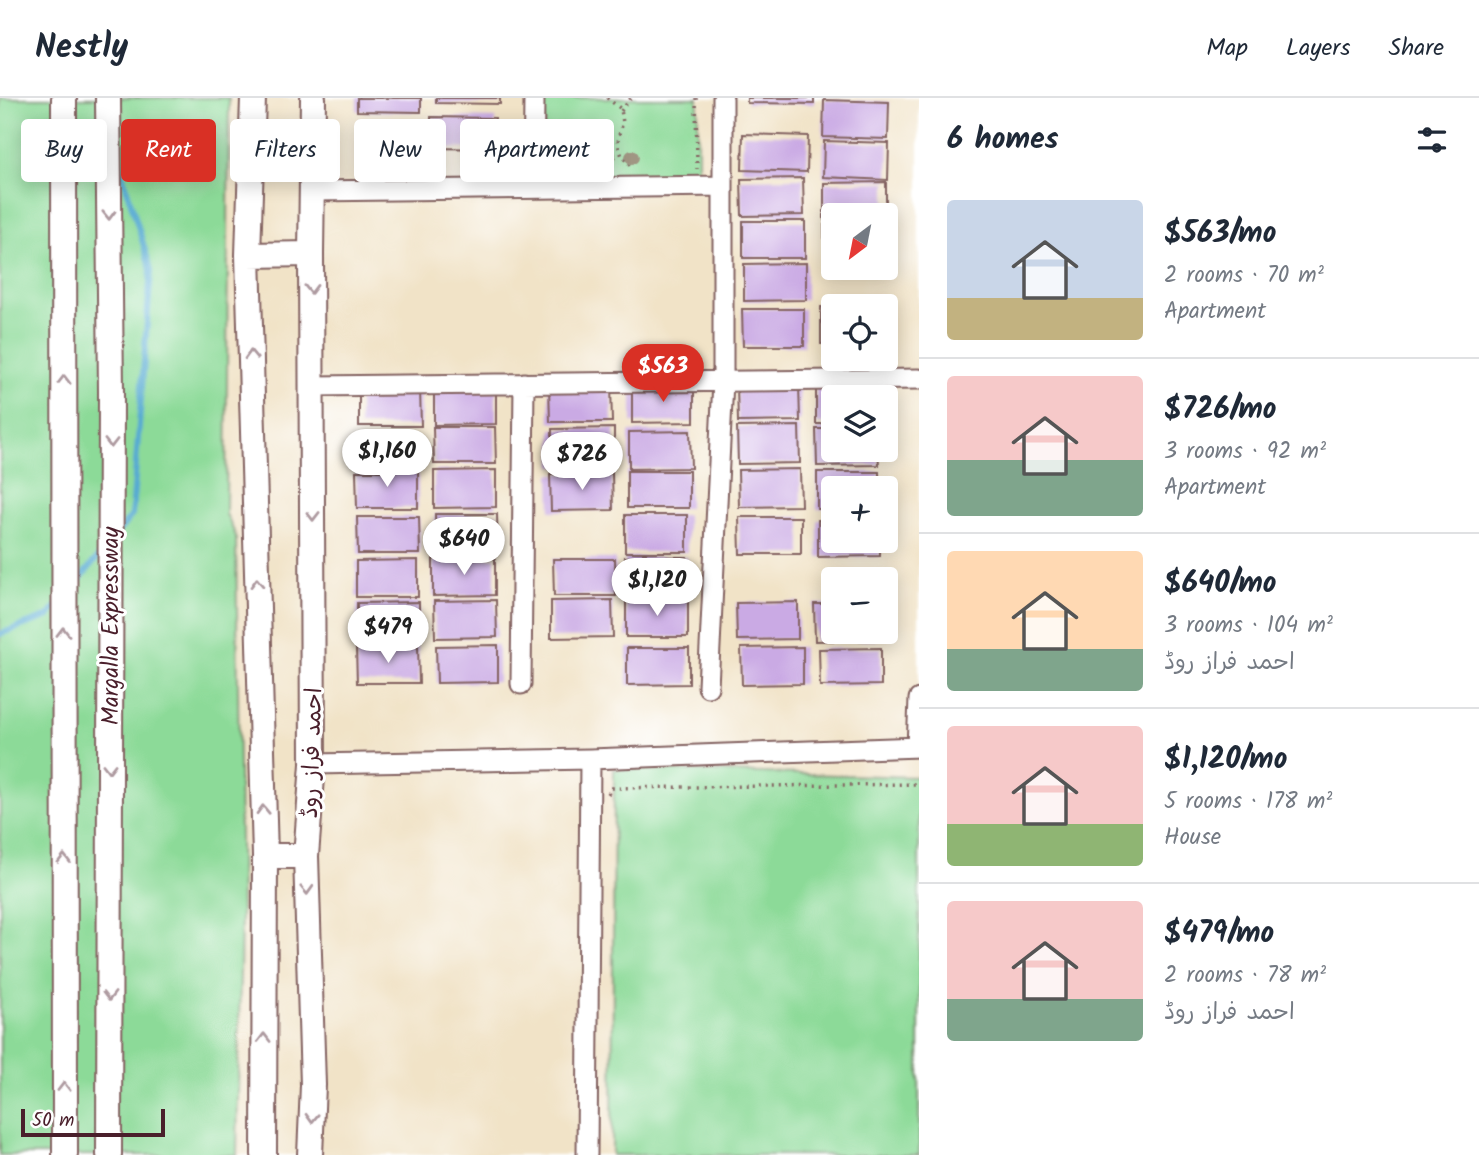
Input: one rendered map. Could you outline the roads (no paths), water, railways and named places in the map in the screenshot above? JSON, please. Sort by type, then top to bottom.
[{"type":"main road","name":"Margalla Expressway","points":[[64,98],[65,1155]]},
{"type":"main road","name":"Margalla Expressway","points":[[108,98],[111,391],[109,1155]]},
{"type":"main road","name":"احمد فراز روڈ","points":[[253,98],[248,255],[265,856],[264,1155]]},
{"type":"main road","name":"احمد فراز روڈ","points":[[310,1155],[313,1086],[306,856],[313,764],[313,98]]},
{"type":"main road","points":[[248,255],[311,254]]},
{"type":"main road","points":[[265,856],[306,856]]},
{"type":"street","points":[[533,187],[534,98]]},
{"type":"street","points":[[708,688],[723,381],[723,98]]},
{"type":"street","points":[[313,191],[723,186]]},
{"type":"street","points":[[313,386],[919,379]]},
{"type":"street","points":[[521,684],[524,383]]},
{"type":"street","points":[[313,764],[590,759],[918,747],[919,699]]},
{"type":"street","points":[[587,1155],[590,759]]},
{"type":"waterway","points":[[119,163],[151,270],[132,515],[120,530]]},
{"type":"waterway","points":[[73,587],[104,550]]},
{"type":"waterway","points":[[0,634],[49,616],[57,606]]}]
